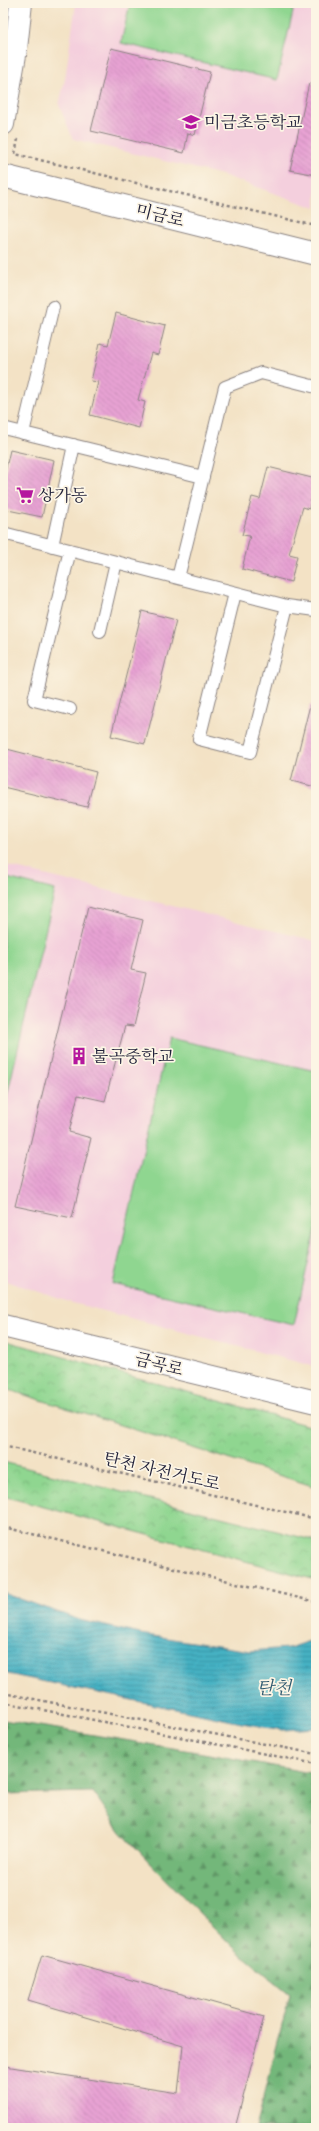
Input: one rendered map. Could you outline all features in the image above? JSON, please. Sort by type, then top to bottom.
[{"type":"main road","points":[[11,128],[16,49],[21,3]]},
{"type":"main road","name":"미금로","points":[[3,176],[316,254]]},
{"type":"main road","name":"금곡로","points":[[3,1326],[316,1402]]},
{"type":"lane","points":[[24,433],[54,307]]},
{"type":"lane","points":[[178,578],[225,388],[261,373],[316,387]]},
{"type":"lane","points":[[3,428],[203,477]]},
{"type":"lane","points":[[52,546],[74,445]]},
{"type":"lane","points":[[3,533],[287,606],[316,610]]},
{"type":"lane","points":[[70,550],[34,700],[70,709]]},
{"type":"lane","points":[[100,631],[116,562]]},
{"type":"lane","points":[[235,593],[199,739],[206,741],[250,752],[287,606]]},
{"type":"path","points":[[11,128],[15,154],[316,226]]},
{"type":"path","name":"탄천 자전거도로","points":[[3,1446],[316,1519]]},
{"type":"path","points":[[3,1527],[316,1602]]},
{"type":"path","points":[[3,1693],[316,1754]]},
{"type":"path","points":[[3,1702],[316,1764]]},
{"type":"shaded area","name":"미금초등학교","points":[[76,3],[316,3],[316,208],[222,175],[73,139],[59,105],[65,79]]},
{"type":"shaded area","points":[[3,865],[316,941],[316,1367],[73,1303],[3,1280]]},
{"type":"green space","points":[[130,3],[295,3],[277,80],[121,43]]},
{"type":"green space","points":[[3,877],[55,890],[3,1113]]},
{"type":"green space","points":[[169,1038],[316,1071],[316,1228],[294,1325],[113,1284]]},
{"type":"green space","points":[[3,1340],[316,1428],[316,1487],[3,1388]]},
{"type":"green space","points":[[3,1462],[316,1541],[316,1580],[3,1496]]},
{"type":"green space","points":[[3,1720],[209,1754],[316,1774],[316,2128],[256,2128],[290,1994],[236,1950],[156,1869],[121,1832],[93,1792],[3,1794]]},
{"type":"water","name":"탄천","points":[[3,1593],[80,1620],[140,1634],[250,1651],[288,1648],[316,1639],[316,1728],[283,1730],[242,1723],[3,1673]]},
{"type":"building","points":[[111,48],[210,72],[195,135],[188,133],[184,153],[91,131]]},
{"type":"building","name":"미금초등학교","points":[[309,83],[316,84],[316,175],[290,170]]},
{"type":"building","points":[[116,313],[165,326],[158,355],[151,353],[138,400],[145,402],[139,428],[90,415],[98,382],[91,381],[100,343],[108,345]]},
{"type":"building","name":"상가동","points":[[10,450],[54,460],[42,517],[3,509],[3,481]]},
{"type":"building","points":[[268,467],[316,479],[309,509],[303,507],[289,554],[297,556],[291,582],[242,569],[250,536],[242,535],[252,497],[260,499]]},
{"type":"building","points":[[142,611],[176,620],[145,744],[111,736]]},
{"type":"building","points":[[310,705],[316,705],[316,787],[291,781]]},
{"type":"building","points":[[3,748],[96,772],[87,807],[3,787]]},
{"type":"building","name":"불곡중학교","points":[[88,906],[143,920],[131,970],[146,973],[133,1027],[125,1026],[105,1101],[78,1095],[69,1132],[91,1138],[72,1218],[15,1206]]},
{"type":"building","points":[[42,1955],[264,2017],[235,2128],[3,2128],[3,2074],[5,2066],[178,2093],[183,2046],[28,2000]]},
{"type":"place","name":"미금초등학교","points":[[191,122]]},
{"type":"place","name":"상가동","points":[[25,495]]},
{"type":"place","name":"불곡중학교","points":[[79,1056]]}]
